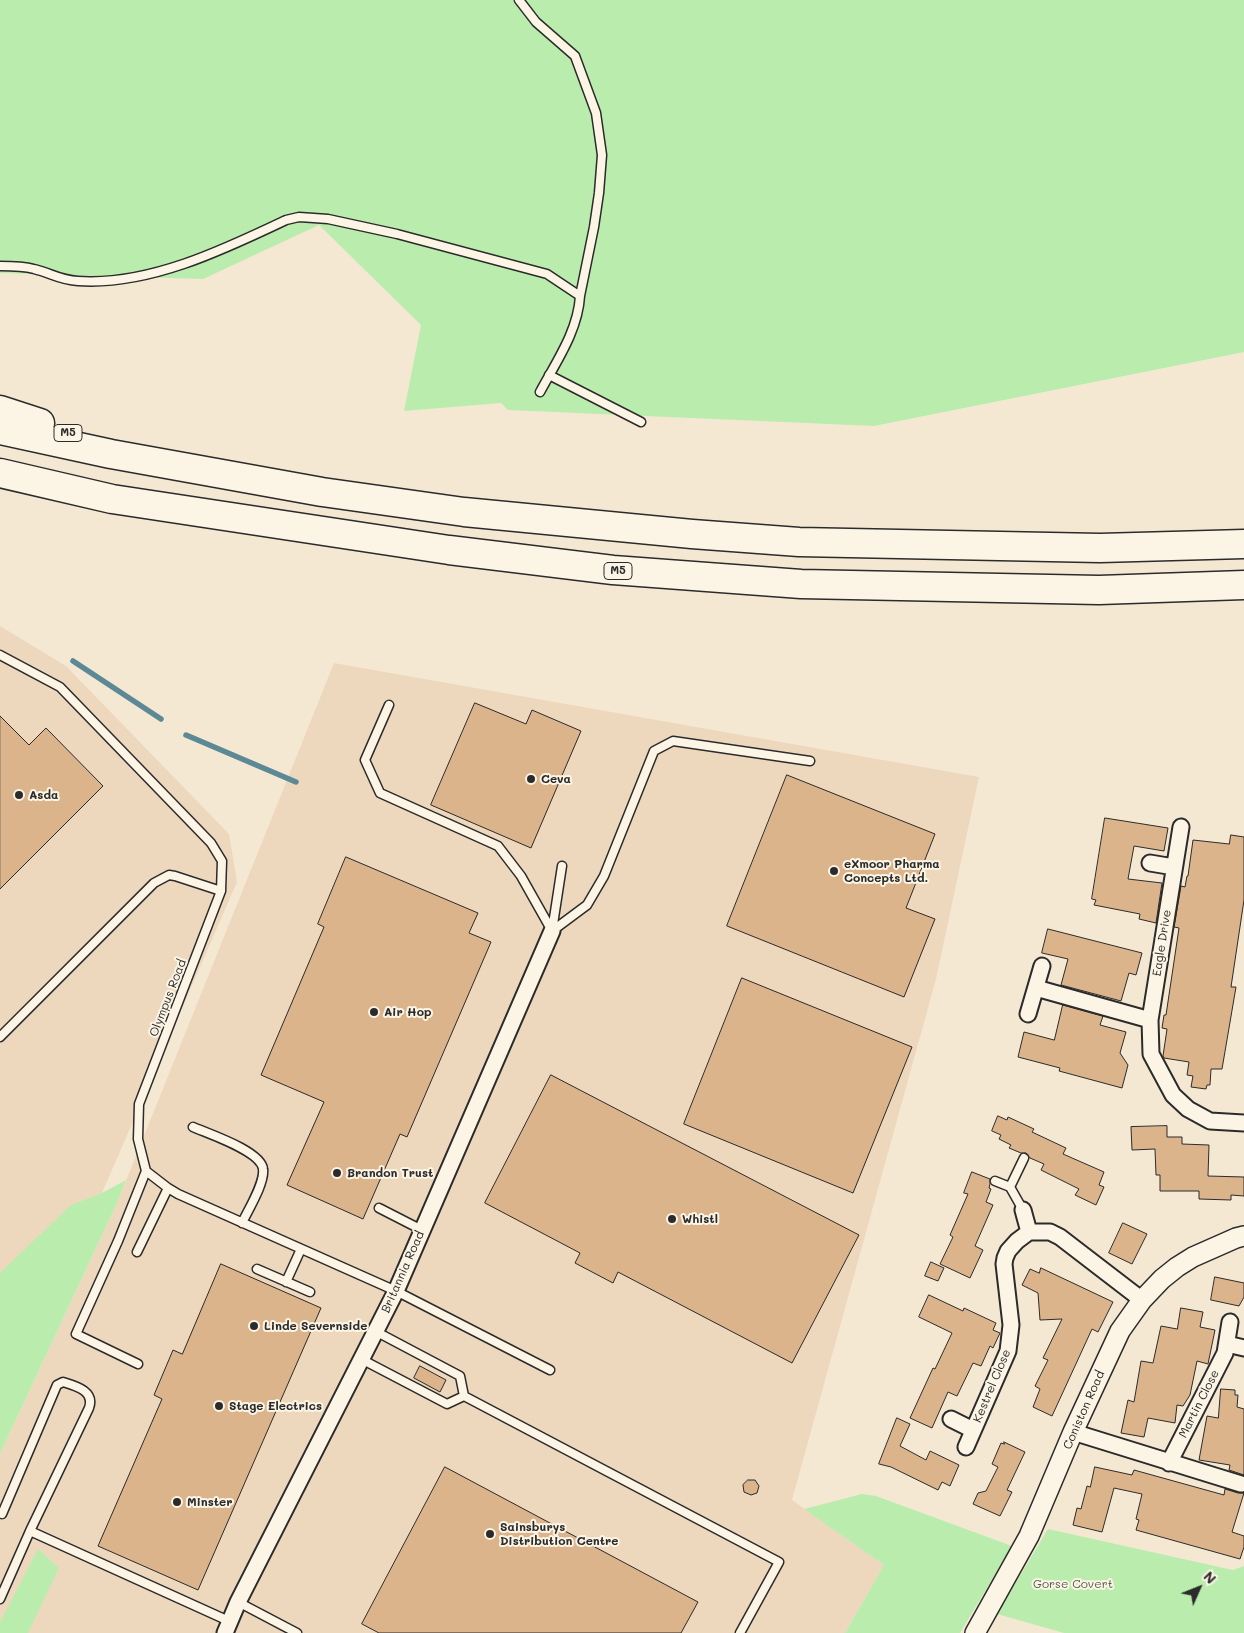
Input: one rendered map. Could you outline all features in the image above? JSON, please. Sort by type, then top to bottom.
[{"type":"highway","name":"M5","points":[[0,410],[16,414],[135,458]]},
{"type":"highway","name":"M5","points":[[0,430],[135,458],[322,492],[454,510],[692,534],[800,542],[1091,548],[1244,544]]},
{"type":"highway","name":"M5","points":[[0,473],[121,501],[449,550],[613,570],[811,584],[1099,590],[1244,585]]},
{"type":"street","name":"Eagle Drive","points":[[1181,827],[1150,1020],[1151,1054],[1173,1095],[1188,1109],[1210,1121],[1244,1123]]},
{"type":"street","points":[[1150,863],[1174,867]]},
{"type":"street","name":"Britannia Road","points":[[228,1627],[238,1602],[396,1290],[552,930]]},
{"type":"street","points":[[1028,1014],[1042,966]]},
{"type":"street","points":[[1036,988],[1150,1020]]},
{"type":"street","points":[[1023,1210],[1029,1232],[1050,1232],[1060,1237],[1142,1300]]},
{"type":"street","name":"Kestrel Close","points":[[966,1447],[1008,1351],[1011,1325],[1005,1258],[1008,1251],[1017,1241],[1029,1232]]},
{"type":"street","name":"Coniston Road","points":[[975,1633],[1032,1529],[1073,1432],[1120,1331],[1142,1300],[1177,1266],[1193,1257],[1244,1236]]},
{"type":"street","name":"Martin Close","points":[[1169,1463],[1225,1352],[1230,1322]]},
{"type":"street","points":[[1227,1344],[1244,1348]]},
{"type":"street","name":"Kestrel Close","points":[[950,1419],[973,1430]]},
{"type":"street","points":[[1073,1432],[1241,1484]]},
{"type":"lane","points":[[519,0],[536,22],[575,56],[596,112],[602,155],[594,227],[579,306],[572,331],[540,392]]},
{"type":"lane","points":[[0,266],[35,269],[64,280],[113,281],[133,278],[206,256],[286,220],[300,218],[328,219],[397,234],[547,274],[580,296]]},
{"type":"lane","points":[[549,375],[641,422]]},
{"type":"lane","name":"Olympus Road","points":[[0,654],[60,687],[211,844],[222,861],[221,890],[139,1104],[138,1138],[146,1170]]},
{"type":"lane","points":[[389,705],[365,760],[380,793],[498,846],[521,876],[552,930]]},
{"type":"lane","points":[[552,930],[587,905],[604,876],[654,751],[673,741],[810,761]]},
{"type":"lane","points":[[552,930],[562,866]]},
{"type":"lane","points":[[0,1037],[154,883],[169,875],[221,890]]},
{"type":"lane","points":[[193,1127],[244,1149],[260,1160],[264,1170],[260,1184],[242,1223]]},
{"type":"lane","points":[[1010,1187],[1024,1158]]},
{"type":"lane","points":[[138,1364],[76,1334],[118,1241],[146,1170],[168,1188],[242,1223],[396,1290],[550,1370]]},
{"type":"lane","points":[[995,1181],[1010,1187],[1023,1210]]},
{"type":"lane","points":[[137,1252],[168,1188]]},
{"type":"lane","points":[[379,1208],[422,1230]]},
{"type":"lane","points":[[286,1282],[301,1249]]},
{"type":"lane","points":[[257,1269],[310,1292]]},
{"type":"lane","points":[[375,1331],[460,1376],[464,1396]]},
{"type":"lane","points":[[361,1358],[447,1404],[464,1396]]},
{"type":"lane","points":[[0,1599],[30,1531],[90,1408],[90,1397],[86,1391],[63,1382],[57,1385],[2,1514]]},
{"type":"lane","points":[[464,1396],[779,1562],[740,1633]]},
{"type":"lane","points":[[30,1531],[228,1627]]},
{"type":"lane","points":[[238,1602],[297,1633]]},
{"type":"shaded area","points":[[0,626],[66,666],[229,834],[237,882],[102,1193],[0,1294]]},
{"type":"shaded area","points":[[334,663],[979,777],[936,979],[792,1500],[884,1565],[845,1633],[0,1633],[0,1454],[117,1203]]},
{"type":"green space","points":[[0,0],[1244,0],[1244,352],[874,426],[508,410],[501,403],[404,411],[421,325],[319,225],[203,279],[0,273]]},
{"type":"green space","points":[[126,1180],[0,1454],[0,1273],[71,1205],[102,1193]]},
{"type":"green space","points":[[862,1494],[876,1496],[1012,1546],[960,1633],[845,1633],[884,1565],[804,1509]]},
{"type":"green space","name":"Gorse Covert","points":[[1048,1529],[1233,1570],[1244,1566],[1244,1633],[1064,1633],[997,1614]]},
{"type":"green space","points":[[38,1549],[59,1568],[28,1633],[0,1633],[0,1622]]},
{"type":"building","points":[[475,703],[526,724],[532,710],[581,731],[531,848],[431,805]]},
{"type":"building","points":[[0,716],[29,745],[46,728],[103,786],[0,889]]},
{"type":"building","name":"eXmoor Pharma Concepts Ltd.","points":[[787,775],[935,834],[906,908],[935,919],[904,997],[727,926]]},
{"type":"building","points":[[1105,818],[1168,828],[1164,851],[1134,846],[1128,879],[1162,883],[1156,923],[1139,919],[1140,914],[1094,905],[1096,900],[1092,899]]},
{"type":"building","points":[[1231,835],[1244,837],[1244,900],[1231,987],[1236,987],[1222,1069],[1211,1069],[1210,1085],[1207,1085],[1206,1089],[1191,1087],[1193,1076],[1187,1075],[1189,1062],[1164,1058],[1167,1029],[1162,1028],[1164,1015],[1166,1015],[1179,928],[1174,927],[1181,886],[1185,887],[1188,876],[1193,840],[1229,844]]},
{"type":"building","name":"Air Hop","points":[[346,857],[478,913],[469,933],[491,942],[407,1137],[400,1134],[363,1219],[287,1185],[324,1102],[261,1075],[324,927],[318,924]]},
{"type":"building","points":[[1048,929],[1142,953],[1136,975],[1129,973],[1121,1001],[1061,985],[1068,959],[1042,953]]},
{"type":"building","points":[[742,978],[912,1047],[853,1193],[684,1124]]},
{"type":"building","points":[[1063,1005],[1103,1016],[1100,1025],[1126,1032],[1120,1053],[1128,1065],[1122,1088],[1059,1071],[1060,1068],[1018,1057],[1024,1032],[1054,1040]]},
{"type":"building","name":"Whistl","points":[[551,1075],[859,1235],[792,1363],[618,1272],[613,1283],[575,1263],[580,1253],[485,1203]]},
{"type":"building","points":[[998,1116],[1007,1120],[1008,1117],[1034,1129],[1032,1132],[1066,1148],[1063,1154],[1104,1172],[1099,1185],[1104,1187],[1096,1205],[1075,1195],[1079,1189],[1041,1170],[1044,1164],[1030,1158],[1026,1153],[1009,1148],[1011,1145],[999,1139],[1001,1135],[992,1131]]},
{"type":"building","points":[[1167,1126],[1167,1137],[1182,1137],[1182,1144],[1209,1145],[1208,1176],[1244,1177],[1244,1196],[1231,1195],[1231,1200],[1199,1199],[1199,1191],[1160,1191],[1160,1175],[1156,1175],[1155,1149],[1132,1150],[1131,1127]]},
{"type":"building","points":[[972,1172],[990,1179],[989,1188],[991,1189],[986,1202],[993,1205],[975,1246],[983,1250],[970,1278],[940,1264],[953,1237],[950,1235],[968,1194],[964,1193]]},
{"type":"building","points":[[1123,1223],[1147,1234],[1132,1264],[1109,1253]]},
{"type":"building","points":[[931,1262],[944,1268],[938,1281],[925,1276]]},
{"type":"building","points":[[221,1264],[321,1308],[198,1590],[98,1546],[162,1399],[154,1395],[173,1350],[182,1354]]},
{"type":"building","points":[[1041,1268],[1113,1302],[1098,1332],[1092,1329],[1052,1416],[1033,1407],[1040,1389],[1035,1386],[1048,1360],[1043,1358],[1062,1319],[1040,1320],[1038,1293],[1022,1285],[1030,1269],[1039,1273]]},
{"type":"building","points":[[1215,1277],[1244,1283],[1244,1297],[1239,1306],[1211,1300]]},
{"type":"building","points":[[929,1295],[963,1311],[964,1308],[996,1323],[993,1330],[1000,1333],[993,1348],[990,1346],[981,1366],[973,1363],[957,1396],[948,1392],[932,1428],[910,1418],[933,1368],[935,1369],[952,1333],[919,1317]]},
{"type":"building","points":[[1181,1308],[1203,1312],[1200,1327],[1215,1330],[1208,1364],[1197,1361],[1190,1395],[1183,1406],[1177,1405],[1175,1423],[1148,1418],[1144,1437],[1121,1433],[1128,1400],[1134,1402],[1141,1361],[1153,1363],[1161,1326],[1177,1329]]},
{"type":"building","points":[[420,1366],[446,1380],[440,1392],[414,1378]]},
{"type":"building","points":[[1221,1389],[1235,1390],[1235,1395],[1238,1395],[1237,1407],[1244,1409],[1244,1475],[1229,1470],[1230,1465],[1199,1460],[1207,1416],[1218,1418]]},
{"type":"building","points":[[897,1418],[910,1424],[900,1446],[926,1460],[930,1451],[959,1465],[950,1486],[942,1482],[938,1490],[891,1467],[879,1464]]},
{"type":"building","points":[[1004,1442],[1025,1452],[1007,1490],[1012,1492],[1000,1516],[973,1504],[978,1493],[986,1491],[998,1467],[992,1464],[1001,1443],[1004,1444]]},
{"type":"building","name":"Sainsburys Distribution Centre","points":[[445,1467],[698,1602],[681,1633],[379,1633],[362,1624]]},
{"type":"building","points":[[1095,1467],[1132,1475],[1134,1470],[1224,1495],[1225,1489],[1244,1493],[1232,1532],[1244,1536],[1244,1547],[1240,1559],[1136,1530],[1139,1520],[1136,1519],[1142,1494],[1114,1488],[1102,1532],[1073,1525],[1077,1508],[1081,1509],[1087,1486],[1090,1487]]},
{"type":"building","points":[[748,1480],[755,1480],[759,1486],[757,1493],[751,1495],[744,1492],[743,1485]]},
{"type":"waterway","points":[[73,661],[161,719]]},
{"type":"waterway","points":[[186,735],[296,782]]},
{"type":"place","name":"Ceva","points":[[531,779]]},
{"type":"place","name":"Asda","points":[[19,795]]},
{"type":"place","name":"eXmoor Pharma Concepts Ltd.","points":[[834,871]]},
{"type":"place","name":"Air Hop","points":[[374,1012]]},
{"type":"place","name":"Brandon Trust","points":[[337,1173]]},
{"type":"place","name":"Whistl","points":[[672,1219]]},
{"type":"place","name":"Linde Severnside","points":[[254,1326]]},
{"type":"place","name":"Stage Electrics","points":[[219,1406]]},
{"type":"place","name":"Minster","points":[[177,1502]]},
{"type":"place","name":"Sainsburys Distribution Centre","points":[[490,1534]]}]
